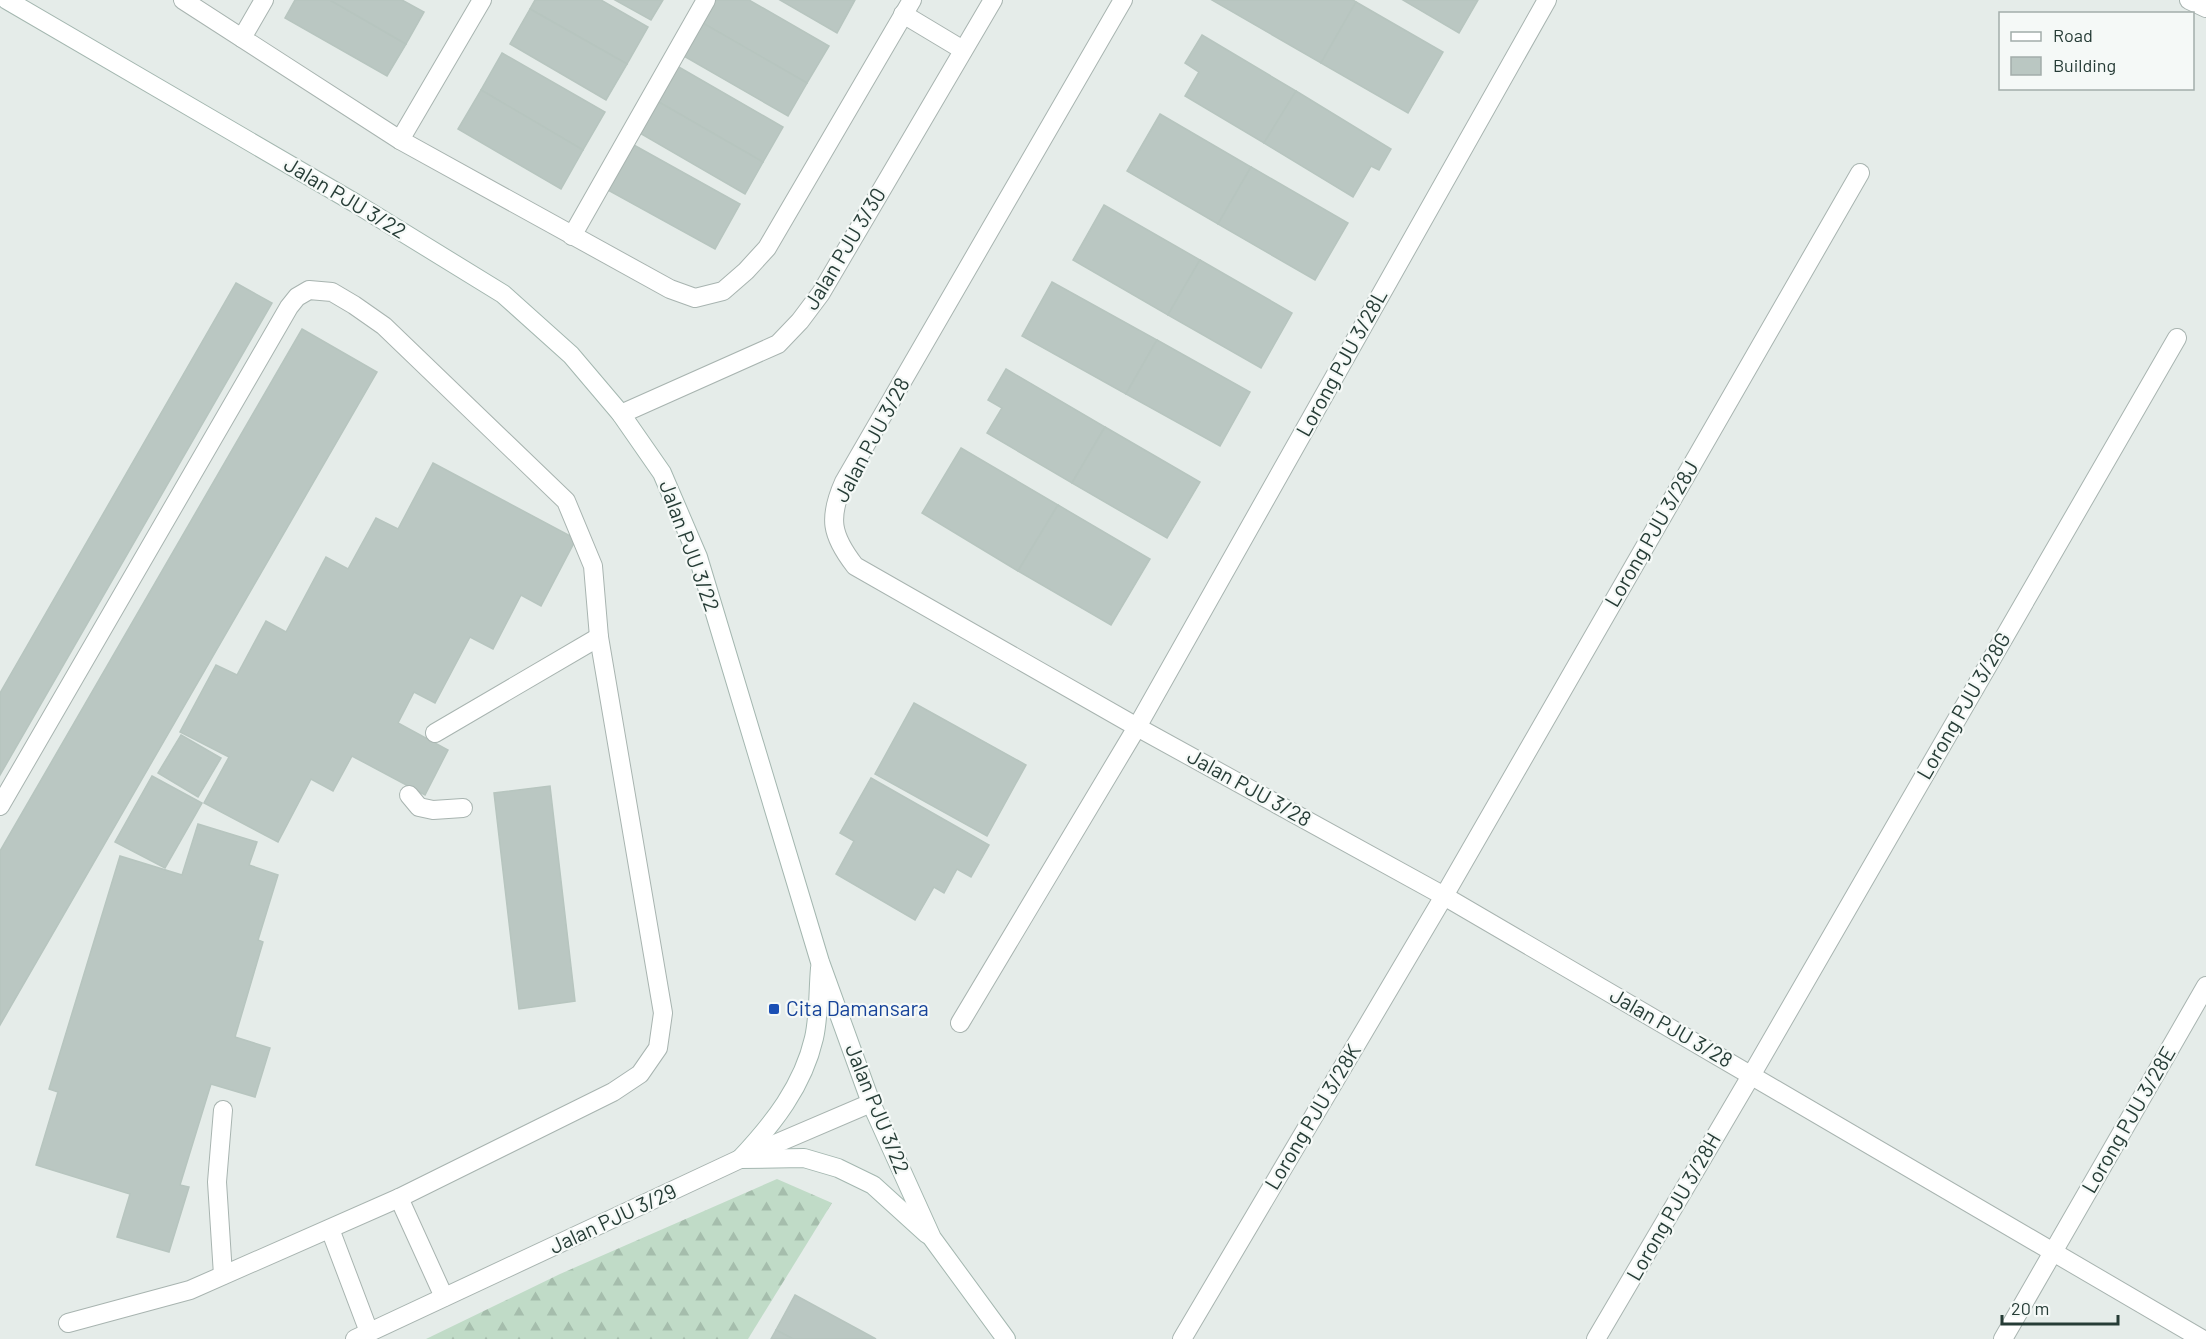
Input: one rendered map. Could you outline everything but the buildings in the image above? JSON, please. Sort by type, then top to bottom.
[{"type":"street","name":"Jalan PJU 3/22","points":[[7,0],[355,203],[503,294],[571,355],[621,414],[662,473],[698,558],[820,962],[871,1102],[932,1238],[1006,1339]]},
{"type":"street","points":[[183,0],[400,140],[670,289],[695,298],[723,291],[767,248],[908,7],[963,50]]},
{"type":"street","points":[[242,38],[264,0]]},
{"type":"street","points":[[400,140],[482,0]]},
{"type":"street","points":[[572,236],[706,0]]},
{"type":"street","name":"Jalan PJU 3/30","points":[[621,414],[778,344],[800,321],[821,294],[993,0]]},
{"type":"street","name":"Jalan PJU 3/28","points":[[1123,0],[844,482],[835,503],[834,526],[841,548],[855,566],[1137,727],[1444,896],[2202,1339]]},
{"type":"street","name":"Lorong PJU 3/28L","points":[[960,1023],[1137,727],[1547,0]]},
{"type":"street","points":[[2188,0],[2206,9]]},
{"type":"street","name":"Lorong PJU 3/28J","points":[[1444,896],[1860,173]]},
{"type":"street","points":[[0,806],[289,307],[297,297],[309,290],[332,292],[384,326],[566,501],[593,566],[599,637],[663,1014],[658,1048],[640,1074],[613,1092],[399,1198],[190,1290],[68,1323]]},
{"type":"street","name":"Lorong PJU 3/28G","points":[[1752,1074],[2177,338]]},
{"type":"street","points":[[435,733],[599,637]]},
{"type":"street","points":[[409,795],[419,807],[433,810],[463,808]]},
{"type":"street","name":"Lorong PJU 3/28K","points":[[1182,1339],[1444,896]]},
{"type":"street","points":[[740,1159],[767,1130],[789,1098],[805,1068],[814,1036],[820,962]]},
{"type":"street","name":"Lorong PJU 3/28E","points":[[2003,1339],[2206,987]]},
{"type":"street","name":"Lorong PJU 3/28H","points":[[1596,1339],[1752,1074]]},
{"type":"street","name":"Jalan PJU 3/29","points":[[362,1336],[740,1159],[871,1102]]},
{"type":"street","points":[[223,1110],[217,1182],[223,1275]]},
{"type":"street","points":[[740,1159],[804,1158],[838,1168],[873,1185],[932,1238]]},
{"type":"street","points":[[399,1198],[444,1297]]},
{"type":"street","points":[[330,1229],[362,1336]]},
{"type":"green space","points":[[777,1179],[832,1203],[748,1339],[426,1339],[560,1274]]},
{"type":"place","name":"Cita Damansara","points":[[774,1009]]}]
